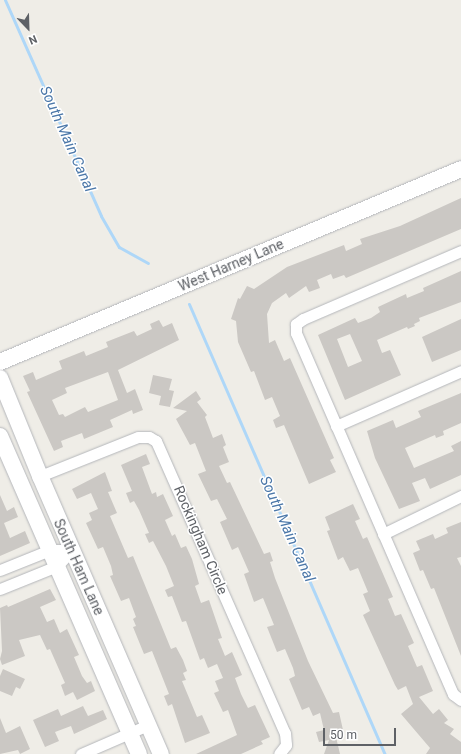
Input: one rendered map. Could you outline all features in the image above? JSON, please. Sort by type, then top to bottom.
[{"type":"main road","name":"West Harney Lane","points":[[0,362],[461,169]]},
{"type":"main road","name":"South Ham Lane","points":[[0,378],[40,476],[161,754]]},
{"type":"main road","name":"South Ham Lane","points":[[0,436],[140,754]]},
{"type":"street","points":[[461,251],[303,319],[296,324],[296,333],[453,694],[461,700]]},
{"type":"street","points":[[336,426],[461,371]]},
{"type":"street","name":"Rockingham Circle","points":[[40,476],[138,437],[149,437],[156,441],[285,733],[286,746],[279,754]]},
{"type":"street","points":[[383,534],[461,496]]},
{"type":"street","points":[[0,570],[50,550],[72,550]]},
{"type":"street","points":[[0,589],[57,566],[72,550]]},
{"type":"street","points":[[81,754],[148,725]]},
{"type":"building","points":[[461,198],[461,229],[346,278],[344,275],[333,279],[331,274],[317,280],[320,288],[309,292],[306,286],[289,298],[286,293],[272,303],[267,314],[269,343],[275,340],[284,361],[290,358],[334,458],[330,460],[336,472],[309,484],[284,425],[276,428],[273,420],[280,416],[272,397],[265,400],[254,371],[251,372],[238,342],[236,321],[231,319],[238,298],[240,299],[247,286],[254,289],[287,267],[344,245],[346,251],[362,244],[360,239],[400,226]]},
{"type":"building","points":[[461,271],[461,302],[419,318],[420,321],[414,324],[415,326],[408,329],[407,327],[377,340],[382,353],[390,350],[401,375],[345,400],[318,335],[355,318],[358,323],[371,318],[380,312],[378,307],[406,294],[407,298],[424,291],[423,288]],"holes":[[[350,334],[362,361],[348,367],[337,339]]]},
{"type":"building","points":[[461,319],[461,350],[432,362],[422,337]]},
{"type":"building","points":[[159,320],[163,327],[172,323],[179,340],[118,370],[127,393],[135,389],[143,410],[133,414],[132,410],[110,420],[113,427],[84,439],[82,433],[61,441],[63,447],[54,451],[27,392],[30,391],[23,376],[33,372],[36,380],[62,369],[59,361],[84,351],[86,356],[108,347],[106,342],[134,331],[137,336],[152,329],[150,324]],"holes":[[[108,372],[118,400],[88,412],[85,407],[65,417],[63,414],[59,415],[52,400],[67,393],[65,388]]]},
{"type":"building","points":[[153,375],[172,379],[169,390],[174,391],[170,407],[159,405],[161,396],[149,393]]},
{"type":"building","points":[[196,391],[201,399],[197,402],[207,415],[205,417],[213,438],[222,434],[226,445],[223,447],[229,462],[219,466],[227,483],[230,482],[264,554],[270,552],[273,561],[270,562],[275,578],[308,661],[333,713],[339,712],[343,730],[335,733],[340,754],[324,754],[329,740],[319,742],[316,732],[324,730],[320,713],[313,716],[309,707],[302,710],[289,679],[295,676],[285,649],[277,652],[267,627],[274,625],[263,598],[254,602],[244,574],[249,572],[238,547],[232,550],[220,522],[227,519],[217,499],[211,501],[198,474],[206,471],[195,443],[190,445],[176,419],[187,411],[173,408]]},
{"type":"building","points":[[461,393],[461,423],[443,431],[444,435],[436,438],[435,435],[405,448],[414,468],[454,451],[451,446],[461,441],[461,475],[430,489],[425,478],[412,483],[420,501],[399,509],[375,458],[367,431],[393,420],[396,428],[421,417],[418,411]]},
{"type":"building","points":[[146,454],[150,464],[142,467],[152,494],[156,492],[157,497],[163,494],[173,516],[165,520],[172,536],[175,534],[181,548],[186,546],[192,559],[199,584],[195,586],[201,603],[209,600],[222,638],[218,639],[225,656],[232,652],[242,675],[235,678],[241,694],[248,708],[255,705],[270,737],[261,741],[263,744],[241,754],[196,754],[237,735],[228,710],[223,712],[214,693],[219,691],[215,681],[223,678],[217,664],[208,668],[204,658],[200,660],[186,621],[182,622],[172,596],[168,597],[165,590],[174,586],[166,566],[153,541],[149,543],[145,534],[149,533],[139,510],[134,501],[130,503],[126,493],[132,491],[121,465]]},
{"type":"building","points":[[105,472],[112,491],[108,492],[117,513],[110,516],[128,558],[133,556],[171,649],[176,647],[183,660],[187,671],[183,673],[186,680],[182,681],[197,717],[202,715],[210,733],[185,743],[172,704],[168,706],[164,696],[169,694],[152,651],[144,654],[133,627],[136,626],[133,619],[136,617],[129,598],[121,601],[110,576],[113,575],[111,566],[103,547],[98,549],[86,523],[92,520],[89,513],[98,509],[91,493],[77,499],[72,489]]},
{"type":"building","points":[[0,495],[7,511],[14,507],[18,517],[4,523],[10,538],[25,531],[30,543],[0,556]]},
{"type":"building","points":[[353,504],[360,519],[355,521],[363,539],[367,537],[393,597],[388,599],[395,616],[401,614],[414,643],[408,646],[417,667],[422,665],[433,691],[419,697],[433,714],[439,709],[448,720],[444,723],[454,729],[450,734],[461,742],[461,754],[426,754],[430,748],[401,714],[413,704],[406,686],[398,690],[395,685],[363,615],[370,611],[363,594],[368,592],[358,568],[350,571],[343,557],[338,560],[327,531],[330,530],[325,517]]},
{"type":"building","points":[[461,522],[461,557],[457,558],[461,566],[461,656],[434,588],[431,589],[423,570],[420,571],[413,553],[420,550],[416,541],[433,534],[435,539],[448,533],[446,528]]},
{"type":"building","points":[[50,589],[56,600],[40,607],[47,622],[54,619],[60,633],[67,629],[79,655],[74,657],[82,676],[87,683],[91,681],[95,691],[77,700],[73,692],[65,696],[61,685],[65,683],[50,649],[47,650],[40,635],[19,640],[25,656],[2,665],[0,659],[2,651],[0,608],[7,605],[8,607]]},
{"type":"building","points":[[3,669],[25,679],[20,689],[16,687],[12,696],[0,691],[0,676]]},
{"type":"building","points":[[83,706],[88,716],[103,710],[107,719],[74,734],[71,726],[55,732],[59,741],[45,747],[33,720],[58,709],[61,716]]},
{"type":"building","points":[[0,718],[6,733],[20,726],[30,749],[20,754],[18,750],[0,754]]},
{"type":"waterway","name":"South Main Canal","points":[[5,0],[101,216],[119,247],[148,263]]},
{"type":"waterway","name":"South Main Canal","points":[[189,304],[385,754]]}]
